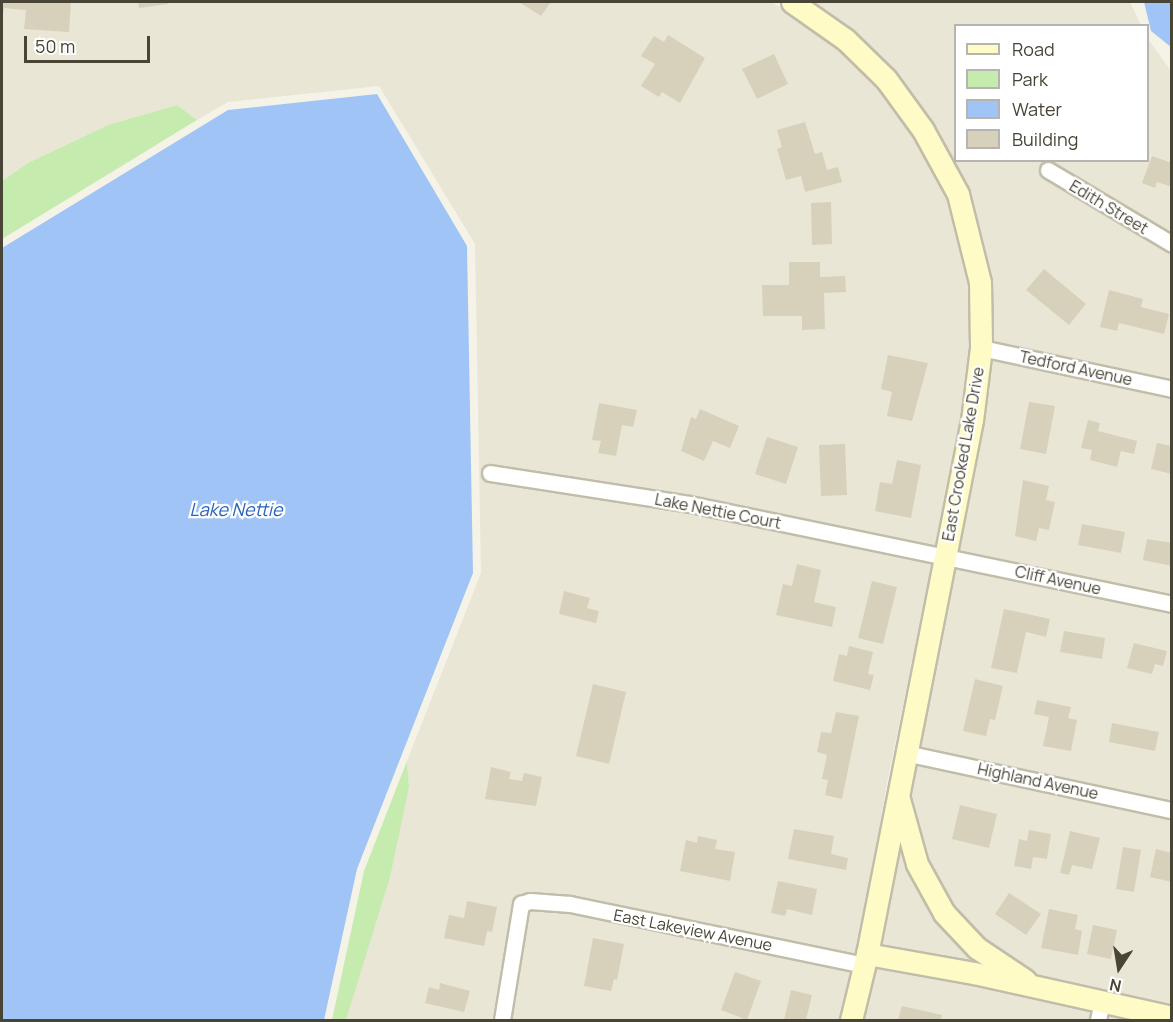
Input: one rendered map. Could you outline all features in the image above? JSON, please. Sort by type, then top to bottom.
[{"type":"street","name":"East Crooked Lake Drive","points":[[792,2],[846,40],[886,79],[923,130],[958,194],[980,282],[981,348],[972,420],[897,789],[866,960],[851,1020]]},
{"type":"street","name":"Edith Street","points":[[1048,170],[1172,244]]},
{"type":"street","name":"Tedford Avenue","points":[[981,348],[1172,389]]},
{"type":"street","name":"Lake Nettie Court","points":[[490,473],[690,504],[944,557]]},
{"type":"street","name":"Cliff Avenue","points":[[944,557],[1172,604]]},
{"type":"street","name":"Highland Avenue","points":[[905,753],[1172,810]]},
{"type":"street","name":"East Crooked Lake Drive","points":[[897,789],[917,864],[944,913],[977,948],[1036,987]]},
{"type":"street","name":"East Lakeview Avenue","points":[[502,1020],[522,904],[541,899],[866,960],[1036,987],[1100,1011],[1172,1017]]},
{"type":"shaded area","points":[[2,2],[772,2],[840,48],[879,86],[916,136],[950,199],[972,284],[971,372],[887,783],[859,953],[842,1020],[346,1020],[409,787],[407,761],[481,573],[475,244],[379,86],[228,102],[197,120],[177,105],[108,125],[28,163],[2,181]]},
{"type":"shaded area","points":[[809,2],[1130,2],[1141,24],[954,24],[954,162],[1149,162],[1149,40],[1171,71],[1171,1007],[1039,978],[982,940],[950,907],[925,860],[906,789],[981,422],[966,191]]},
{"type":"shaded area","points":[[898,831],[909,868],[937,920],[958,944],[987,966],[878,946]]},
{"type":"shaded area","points":[[873,965],[972,983],[1144,1020],[860,1020]]},
{"type":"green space","points":[[177,105],[197,120],[2,239],[2,181],[28,163],[108,125]]},
{"type":"green space","points":[[407,761],[409,787],[390,877],[346,1020],[332,1020],[364,871]]},
{"type":"water","points":[[1144,2],[1171,2],[1171,47],[1151,31]]},
{"type":"water","name":"Lake Nettie","points":[[377,94],[467,246],[473,573],[357,869],[324,1020],[2,1020],[2,248],[228,110]]},
{"type":"building","points":[[2,2],[71,2],[69,32],[24,29],[26,10],[4,8],[2,21]]},
{"type":"building","points":[[138,2],[168,2],[168,4],[139,8]]},
{"type":"building","points":[[519,2],[551,2],[541,16]]},
{"type":"building","points":[[668,35],[705,58],[680,103],[662,92],[659,97],[641,86],[655,64],[641,56],[654,36],[664,42]]},
{"type":"building","points":[[774,54],[788,84],[757,99],[742,69]]},
{"type":"building","points":[[805,122],[815,154],[822,152],[827,170],[838,167],[842,182],[805,192],[801,176],[786,180],[777,149],[782,147],[777,130]]},
{"type":"building","points":[[1152,156],[1172,163],[1172,187],[1157,182],[1155,188],[1142,183]]},
{"type":"building","points":[[831,202],[832,244],[812,245],[811,203]]},
{"type":"building","points":[[789,262],[820,262],[820,277],[845,276],[846,292],[824,293],[825,329],[802,330],[802,316],[763,316],[762,285],[789,285]]},
{"type":"building","points":[[1044,269],[1086,304],[1069,325],[1026,290]]},
{"type":"building","points":[[1109,290],[1143,299],[1141,307],[1169,314],[1164,334],[1119,323],[1117,331],[1100,327]]},
{"type":"building","points":[[888,355],[928,363],[912,421],[887,416],[892,392],[881,389]]},
{"type":"building","points":[[1029,402],[1055,406],[1046,454],[1020,449]]},
{"type":"building","points":[[599,403],[637,410],[633,427],[622,425],[616,456],[598,453],[601,441],[592,440]]},
{"type":"building","points":[[700,409],[739,426],[730,448],[713,441],[704,461],[681,451],[691,417],[696,419]]},
{"type":"building","points":[[1088,420],[1100,423],[1098,431],[1137,441],[1134,454],[1121,451],[1117,467],[1090,460],[1092,450],[1081,448]]},
{"type":"building","points":[[767,437],[798,447],[786,484],[755,474]]},
{"type":"building","points":[[1157,443],[1172,446],[1172,474],[1151,469]]},
{"type":"building","points":[[845,444],[847,495],[821,496],[819,445]]},
{"type":"building","points":[[897,460],[921,465],[911,518],[875,511],[880,482],[892,484]]},
{"type":"building","points":[[1023,480],[1049,486],[1046,500],[1055,502],[1049,530],[1039,528],[1036,541],[1015,536]]},
{"type":"building","points":[[1082,524],[1125,532],[1121,553],[1078,545]]},
{"type":"building","points":[[1147,539],[1172,543],[1172,566],[1143,560]]},
{"type":"building","points":[[797,564],[821,570],[814,602],[836,607],[832,627],[776,615],[783,584],[792,586]]},
{"type":"building","points":[[872,581],[897,587],[883,644],[858,638]]},
{"type":"building","points":[[564,591],[590,598],[587,608],[599,611],[596,623],[559,614]]},
{"type":"building","points":[[1004,609],[1050,619],[1046,637],[1026,632],[1017,673],[991,668]]},
{"type":"building","points":[[1064,631],[1105,638],[1102,659],[1060,652]]},
{"type":"building","points":[[1134,643],[1167,651],[1163,666],[1155,664],[1152,674],[1127,668]]},
{"type":"building","points":[[849,646],[873,652],[868,674],[874,675],[870,690],[833,681],[839,654],[847,656]]},
{"type":"building","points":[[975,679],[1003,686],[995,720],[990,719],[986,736],[963,731]]},
{"type":"building","points":[[593,684],[626,692],[609,764],[576,756]]},
{"type":"building","points":[[1037,700],[1071,707],[1068,718],[1077,720],[1071,751],[1043,746],[1049,717],[1034,714]]},
{"type":"building","points":[[836,712],[859,716],[842,799],[825,795],[828,780],[822,779],[827,755],[817,752],[821,732],[831,733]]},
{"type":"building","points":[[1112,723],[1159,732],[1155,751],[1109,742]]},
{"type":"building","points":[[491,767],[511,772],[509,779],[522,781],[524,773],[542,777],[536,806],[485,799]]},
{"type":"building","points":[[960,805],[997,814],[989,848],[952,839]]},
{"type":"building","points":[[794,829],[834,836],[831,854],[848,858],[846,870],[788,859]]},
{"type":"building","points":[[1029,830],[1051,834],[1047,859],[1033,857],[1031,869],[1014,866],[1019,839],[1027,841]]},
{"type":"building","points":[[1070,831],[1100,838],[1092,869],[1072,865],[1069,875],[1060,873]]},
{"type":"building","points":[[698,836],[717,840],[715,849],[735,852],[730,881],[680,871],[686,840],[697,843]]},
{"type":"building","points":[[1123,847],[1141,850],[1134,892],[1116,889]]},
{"type":"building","points":[[1156,849],[1172,853],[1172,882],[1150,877]]},
{"type":"building","points":[[778,881],[817,889],[812,915],[787,909],[785,916],[771,913]]},
{"type":"building","points":[[1009,893],[1041,914],[1026,935],[995,914]]},
{"type":"building","points":[[467,901],[497,907],[492,932],[487,931],[484,946],[444,938],[449,915],[464,918]]},
{"type":"building","points":[[1049,909],[1078,915],[1075,929],[1082,931],[1078,955],[1041,948]]},
{"type":"building","points":[[1093,925],[1117,930],[1111,959],[1087,954]]},
{"type":"building","points":[[593,938],[624,944],[617,980],[614,979],[611,991],[584,986]]},
{"type":"building","points":[[735,972],[761,981],[747,1020],[721,1010]]},
{"type":"building","points":[[440,983],[470,991],[464,1012],[425,1003],[429,987],[439,990]]},
{"type":"building","points":[[791,990],[812,995],[806,1020],[784,1020]]},
{"type":"building","points":[[902,1006],[942,1015],[941,1020],[898,1020]]}]
